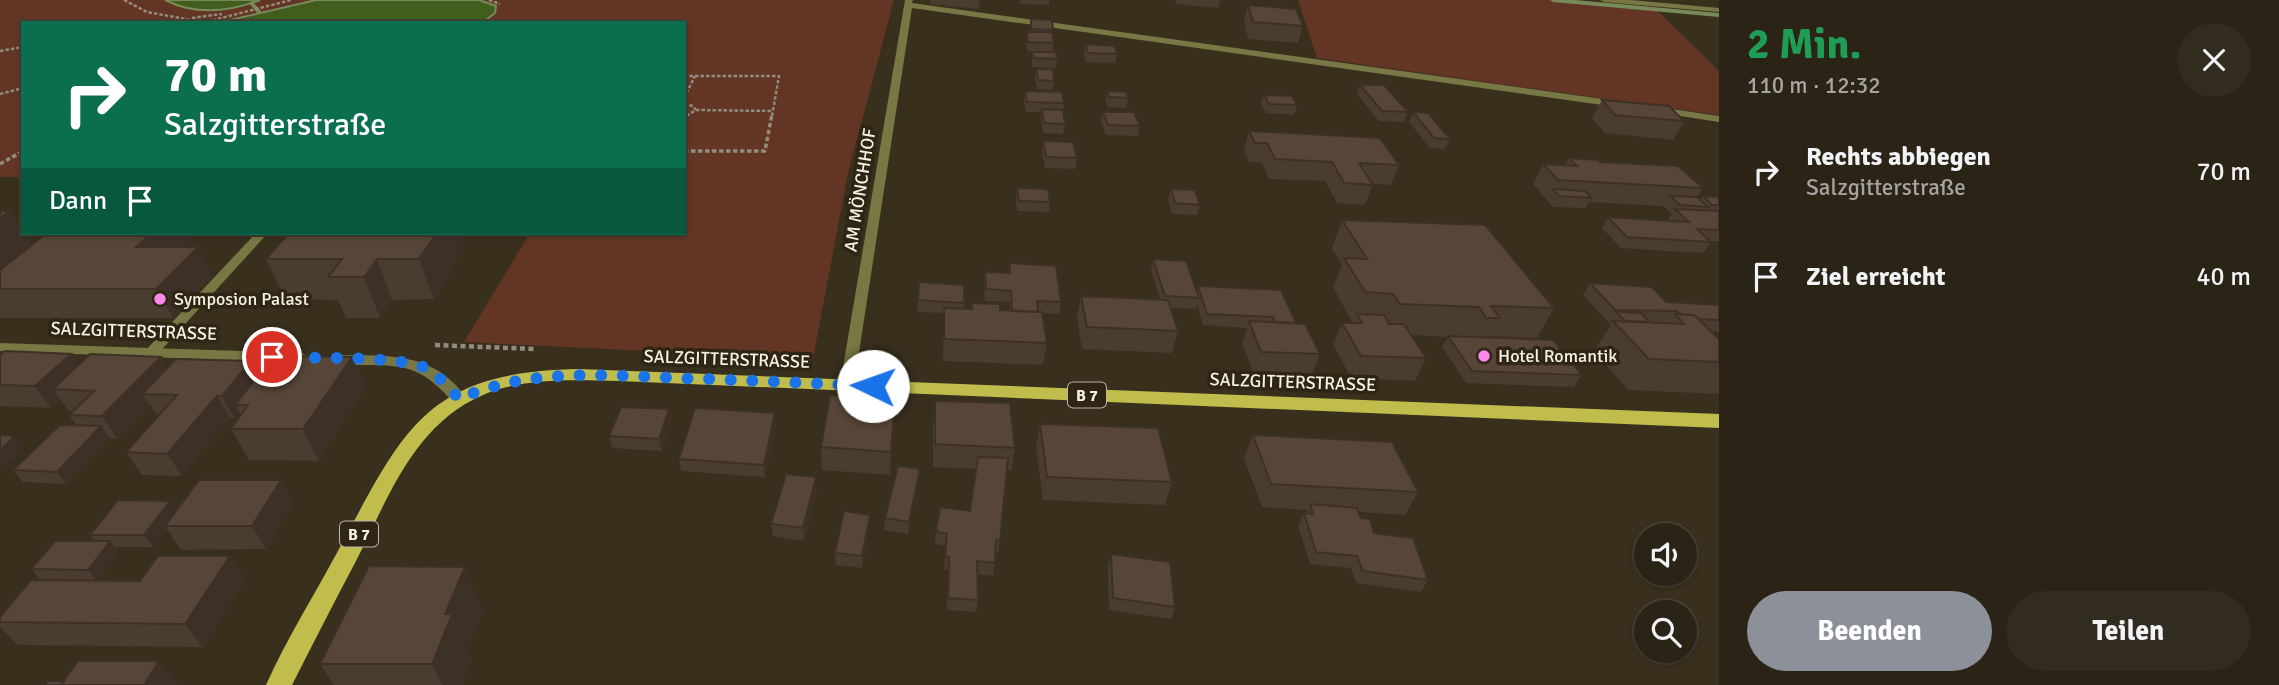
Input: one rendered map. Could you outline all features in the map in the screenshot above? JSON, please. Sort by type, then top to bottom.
[{"type":"main road","name":"SALZGITTERSTRASSE","points":[[459,399],[481,389],[525,378],[577,374],[1719,421]]},
{"type":"main road","name":"B 7","points":[[279,685],[405,450],[425,424],[459,399]]},
{"type":"street","points":[[1604,0],[1719,10]]},
{"type":"street","points":[[909,2],[1624,105]]},
{"type":"street","name":"AM MÖNCHHOF","points":[[847,385],[909,2]]},
{"type":"street","points":[[1651,109],[1719,119]]},
{"type":"street","points":[[150,354],[260,235]]},
{"type":"street","name":"SALZGITTERSTRASSE","points":[[0,347],[393,362],[423,368],[442,381],[459,399]]},
{"type":"path","points":[[124,0],[147,12],[194,21]]},
{"type":"path","points":[[206,21],[291,0]]},
{"type":"path","points":[[489,0],[500,4]]},
{"type":"path","points":[[179,21],[237,12]]},
{"type":"path","points":[[0,51],[21,47]]},
{"type":"path","points":[[686,76],[779,76],[765,151],[686,151]]},
{"type":"path","points":[[686,96],[695,76]]},
{"type":"path","points":[[0,94],[21,89]]},
{"type":"path","points":[[686,102],[696,110]]},
{"type":"path","points":[[686,116],[696,110],[772,111]]},
{"type":"path","points":[[0,164],[21,152]]},
{"type":"shaded area","points":[[0,0],[316,0],[226,21],[21,21],[21,177],[0,177]]},
{"type":"shaded area","points":[[165,0],[260,0],[224,9],[200,10]]},
{"type":"shaded area","points":[[316,0],[479,0],[496,6],[495,13],[485,21],[226,21]]},
{"type":"shaded area","points":[[479,0],[894,0],[848,173],[813,359],[464,342],[529,235],[686,235],[686,21],[485,21],[495,13],[496,6]]},
{"type":"shaded area","points":[[1298,0],[1550,0],[1657,10],[1719,71],[1719,115],[1317,58]]},
{"type":"building","points":[[1248,5],[1296,9],[1303,26],[1253,22]]},
{"type":"building","points":[[1031,19],[1052,20],[1053,30],[1031,29]]},
{"type":"building","points":[[1027,32],[1052,32],[1054,43],[1028,42]]},
{"type":"building","points":[[1086,44],[1114,46],[1117,54],[1088,53]]},
{"type":"building","points":[[1032,52],[1056,52],[1057,59],[1033,58]]},
{"type":"building","points":[[1036,69],[1053,69],[1054,81],[1038,80]]},
{"type":"building","points":[[1360,85],[1384,85],[1408,112],[1382,111]]},
{"type":"building","points":[[1025,91],[1062,92],[1064,103],[1027,102]]},
{"type":"building","points":[[1107,91],[1126,92],[1128,98],[1109,97]]},
{"type":"building","points":[[1264,95],[1292,96],[1297,105],[1269,104]]},
{"type":"building","points":[[1602,100],[1669,106],[1684,121],[1615,115]]},
{"type":"building","points":[[1042,109],[1063,110],[1065,124],[1044,123]]},
{"type":"building","points":[[1103,112],[1134,112],[1140,126],[1108,125]]},
{"type":"building","points":[[1413,112],[1428,113],[1450,139],[1434,138]]},
{"type":"building","points":[[1249,131],[1380,138],[1399,165],[1359,163],[1373,185],[1344,183],[1332,162],[1275,159],[1267,143],[1255,143]]},
{"type":"building","points":[[1043,141],[1073,142],[1077,158],[1046,157]]},
{"type":"building","points":[[1569,158],[1678,166],[1703,188],[1558,180],[1543,164],[1577,166]]},
{"type":"building","points":[[1017,188],[1048,189],[1050,202],[1019,201]]},
{"type":"building","points":[[1171,189],[1195,190],[1200,205],[1175,203]]},
{"type":"building","points":[[1553,189],[1585,191],[1592,198],[1559,196]]},
{"type":"building","points":[[1670,196],[1697,197],[1708,207],[1680,205]]},
{"type":"building","points":[[1703,196],[1719,197],[1719,205],[1712,205]]},
{"type":"building","points":[[1675,209],[1719,211],[1719,230],[1697,229],[1711,242],[1627,237],[1608,217],[1689,222]]},
{"type":"building","points":[[0,211],[10,211],[0,218]]},
{"type":"building","points":[[1342,220],[1485,225],[1554,308],[1491,306],[1500,318],[1486,318],[1479,307],[1400,304],[1393,294],[1365,292],[1344,258],[1367,259]]},
{"type":"building","points":[[44,235],[150,235],[136,247],[198,247],[156,289],[0,289],[0,270]]},
{"type":"building","points":[[287,235],[436,235],[419,259],[377,259],[364,277],[328,277],[342,259],[266,259]]},
{"type":"building","points":[[1153,259],[1186,261],[1199,298],[1165,296]]},
{"type":"building","points":[[1010,263],[1056,266],[1061,302],[1037,301],[1038,312],[1012,311],[1011,291],[986,289],[985,272],[1010,273]]},
{"type":"building","points":[[919,282],[964,285],[964,303],[918,300]]},
{"type":"building","points":[[1590,283],[1652,287],[1666,302],[1719,305],[1719,320],[1699,319],[1677,311],[1615,310]]},
{"type":"building","points":[[1198,286],[1281,290],[1296,323],[1275,322],[1273,317],[1207,314]]},
{"type":"building","points":[[1081,296],[1168,300],[1178,331],[1087,327]]},
{"type":"building","points":[[972,303],[1000,304],[1000,310],[1042,312],[1047,343],[944,339],[944,308],[972,309]]},
{"type":"building","points":[[1616,312],[1641,313],[1649,322],[1625,321]]},
{"type":"building","points":[[1357,314],[1384,315],[1389,324],[1404,324],[1426,358],[1361,356],[1342,323],[1362,323]]},
{"type":"building","points":[[1675,314],[1694,315],[1719,339],[1719,362],[1649,359],[1613,321],[1684,324]]},
{"type":"building","points":[[1249,321],[1305,324],[1320,354],[1261,352]]},
{"type":"building","points":[[1448,336],[1553,340],[1582,375],[1472,371]]},
{"type":"building","points":[[5,351],[71,354],[35,386],[0,385],[0,355]]},
{"type":"building","points":[[90,354],[161,357],[102,416],[69,415],[94,391],[53,389]]},
{"type":"building","points":[[286,356],[352,357],[303,429],[231,429],[248,405],[235,405],[256,378],[269,379]]},
{"type":"building","points":[[176,359],[251,361],[167,454],[126,452],[177,395],[142,394]]},
{"type":"building","points":[[830,395],[895,399],[891,452],[821,447]]},
{"type":"building","points":[[935,401],[1010,403],[1015,448],[935,444]]},
{"type":"building","points":[[621,407],[669,409],[659,439],[609,436]]},
{"type":"building","points":[[695,408],[775,413],[764,465],[679,459]]},
{"type":"building","points":[[1040,424],[1158,428],[1172,482],[1047,477]]},
{"type":"building","points":[[60,425],[101,426],[57,472],[13,470]]},
{"type":"building","points":[[0,435],[15,436],[0,450]]},
{"type":"building","points":[[1253,435],[1392,442],[1418,492],[1271,484]]},
{"type":"building","points":[[978,457],[1008,458],[1000,541],[996,540],[995,563],[977,561],[978,600],[948,598],[949,557],[945,556],[947,534],[936,532],[940,507],[970,511]]},
{"type":"building","points":[[898,466],[920,469],[909,522],[885,518]]},
{"type":"building","points":[[786,474],[816,477],[803,528],[771,524]]},
{"type":"building","points":[[199,480],[281,480],[252,526],[165,526]]},
{"type":"building","points":[[118,500],[170,501],[144,535],[90,535]]},
{"type":"building","points":[[1310,504],[1357,508],[1361,518],[1370,519],[1374,533],[1413,538],[1428,580],[1363,571],[1357,556],[1316,552],[1304,513],[1313,514]]},
{"type":"building","points":[[844,511],[870,515],[862,556],[835,553]]},
{"type":"building","points":[[55,541],[110,541],[88,570],[31,569]]},
{"type":"building","points":[[1111,554],[1170,562],[1175,607],[1113,598]]},
{"type":"building","points":[[158,556],[230,556],[185,624],[0,622],[0,617],[31,580],[140,581]]},
{"type":"building","points":[[369,566],[465,567],[445,614],[452,614],[432,664],[320,664]]},
{"type":"building","points":[[78,661],[159,661],[144,685],[61,685]]},
{"type":"building","points":[[47,681],[64,681],[61,685],[45,685]]},
{"type":"waterway","points":[[1553,0],[1719,15]]},
{"type":"waterway","points":[[252,3],[259,12]]},
{"type":"place","name":"Symposion Palast","points":[[160,299]]},
{"type":"place","name":"Hotel Romantik","points":[[1484,356]]},
{"type":"route","points":[[272,357],[393,362],[423,368],[442,381],[459,399],[506,382],[577,374],[873,386]]}]
